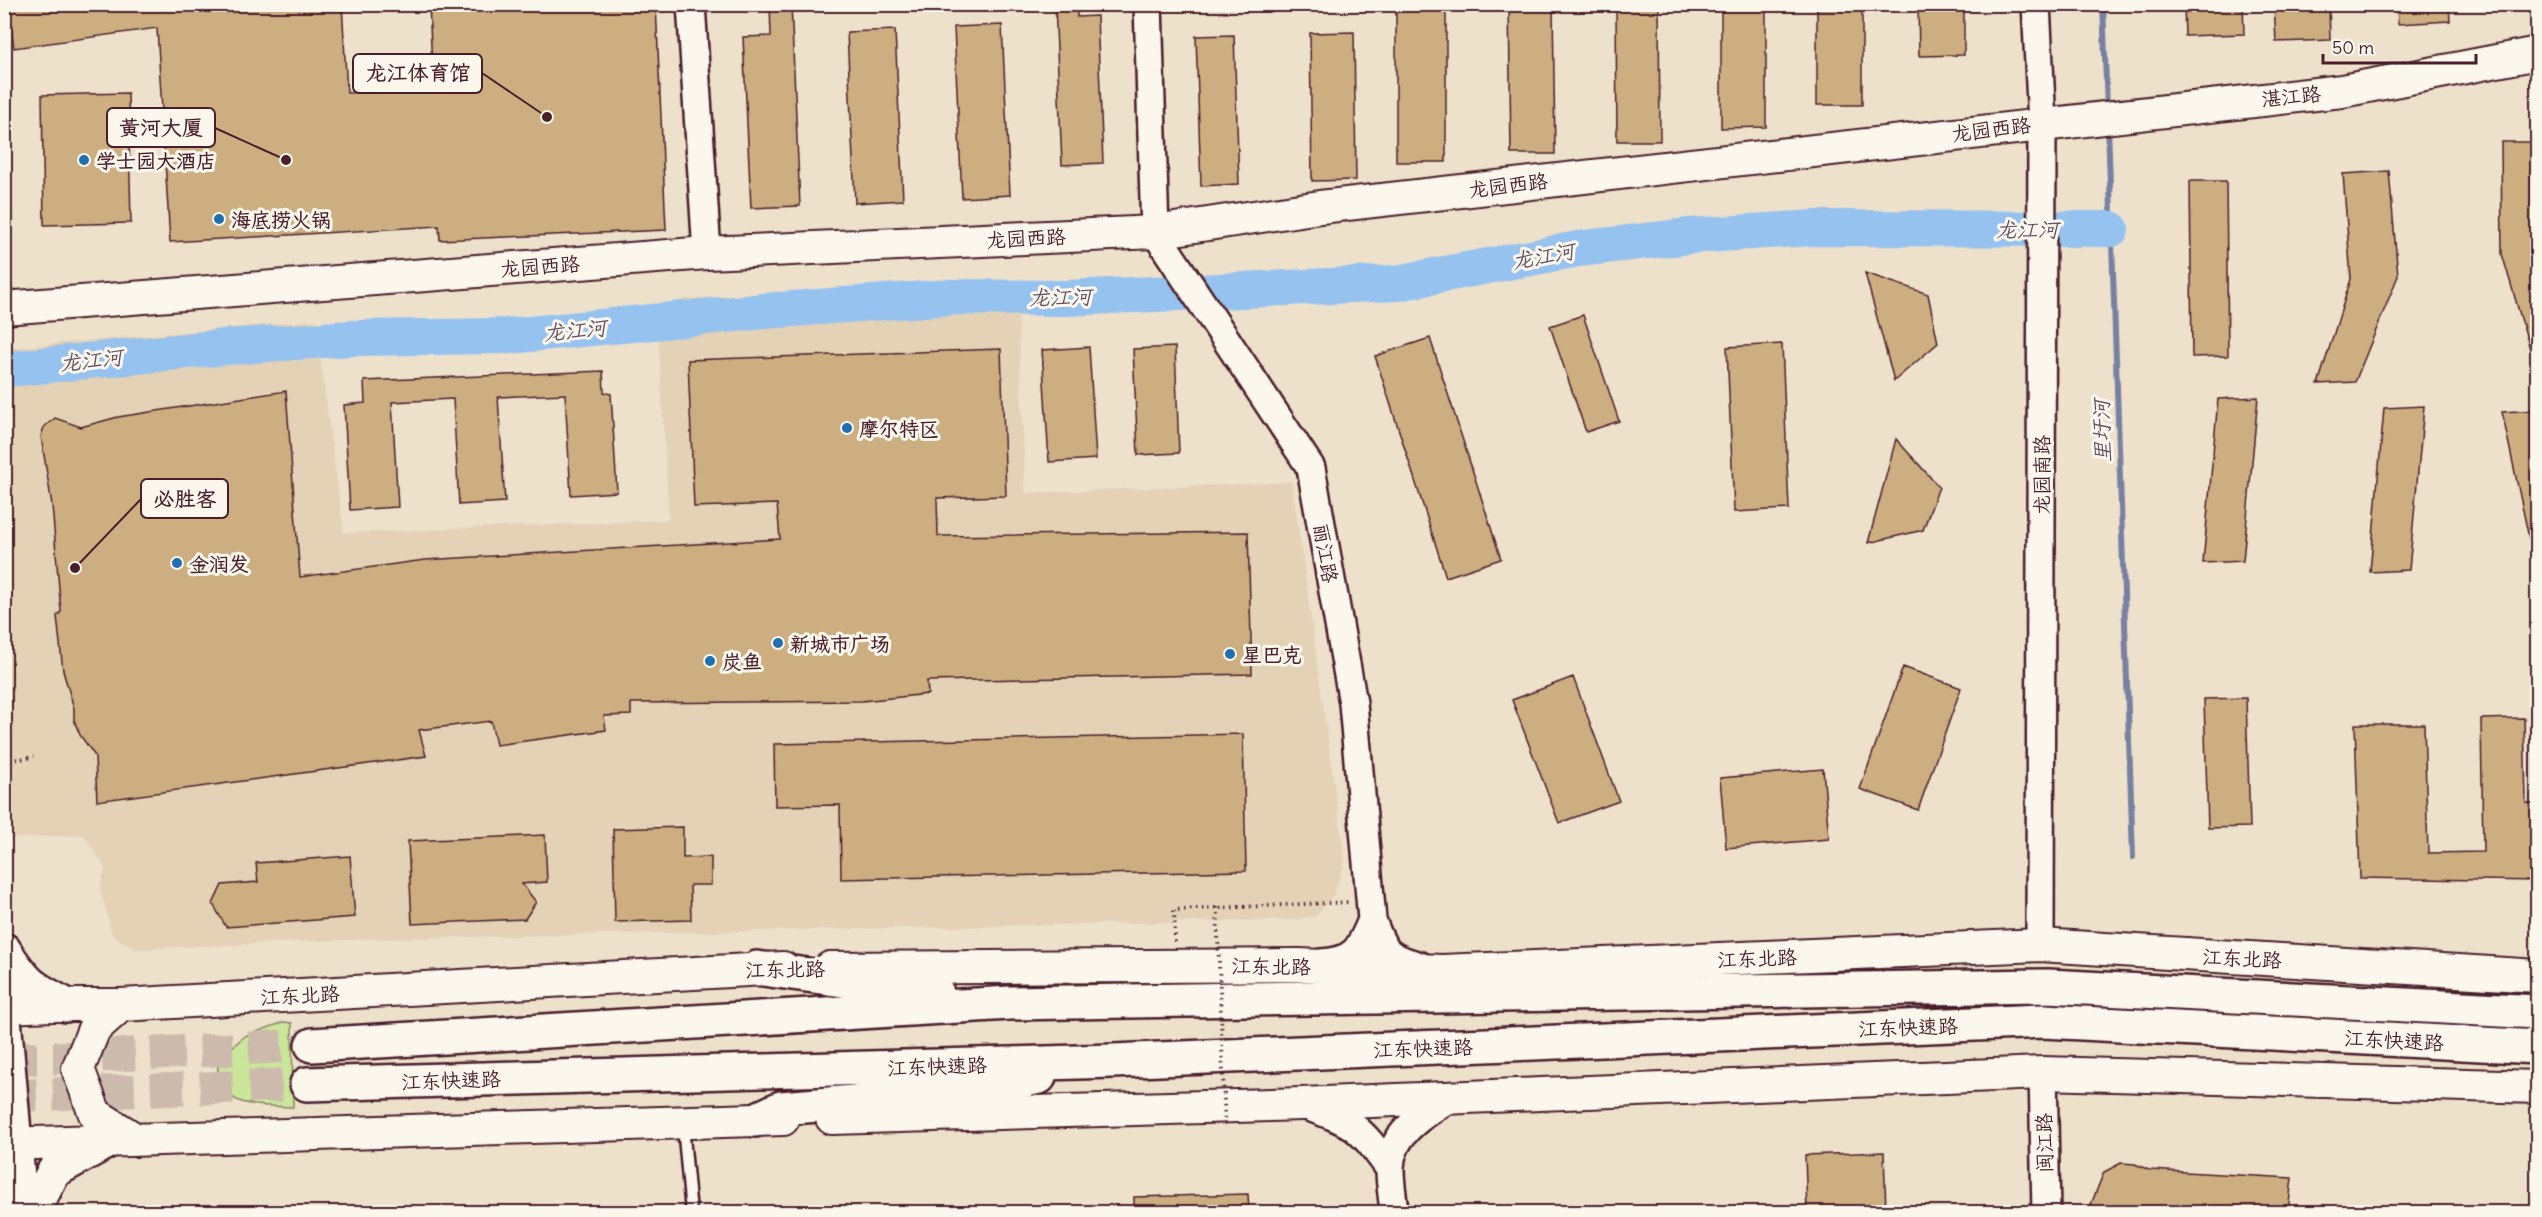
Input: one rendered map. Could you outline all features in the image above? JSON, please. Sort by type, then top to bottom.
[{"type":"main road","name":"湛江路","points":[[2042,124],[2342,91],[2538,53]]},
{"type":"main road","name":"龙园西路","points":[[4,308],[707,253],[1155,232],[1320,207],[2042,124]]},
{"type":"main road","name":"江东北路","points":[[4,1007],[121,1005],[757,968],[1299,965],[1442,971],[2040,945],[2538,976]]},
{"type":"main road","points":[[4,950],[22,978],[35,989],[66,1005]]},
{"type":"main road","points":[[757,968],[1011,1004]]},
{"type":"main road","name":"江东快速路","points":[[312,1045],[1011,1004],[2048,986],[2538,1012]]},
{"type":"main road","points":[[121,1005],[94,1029],[78,1069],[96,1114],[122,1141]]},
{"type":"main road","points":[[4,1019],[10,1144],[21,1212]]},
{"type":"main road","name":"江东快速路","points":[[307,1084],[1113,1061],[2044,1022],[2538,1047]]},
{"type":"main road","points":[[755,1120],[782,1108],[975,1092],[1113,1061]]},
{"type":"main road","points":[[10,1144],[1301,1104],[2043,1073],[2538,1087]]},
{"type":"main road","points":[[33,1212],[54,1171],[122,1141]]},
{"type":"street","points":[[691,4],[707,253]]},
{"type":"street","points":[[1148,4],[1155,232]]},
{"type":"street","name":"龙园南路","points":[[2036,4],[2042,124],[2040,945]]},
{"type":"street","name":"丽江路","points":[[1155,232],[1311,468],[1353,703],[1372,920],[1380,943],[1395,959],[1442,971]]},
{"type":"street","name":"丽江路","points":[[1299,965],[1340,962],[1360,947],[1372,920]]},
{"type":"street","name":"闽江路","points":[[2043,1073],[2046,1212]]},
{"type":"street","points":[[1394,1212],[1389,1168],[1397,1142],[1415,1120],[1450,1098]]},
{"type":"street","points":[[1301,1104],[1349,1122],[1367,1137],[1389,1168]]},
{"type":"lane","points":[[683,1122],[691,1212]]},
{"type":"path","points":[[4,762],[34,757]]},
{"type":"path","points":[[1175,965],[1174,910],[1318,904]]},
{"type":"path","points":[[1217,907],[1225,1128]]},
{"type":"shaded area","points":[[1017,280],[1025,493],[1292,482],[1345,862],[1333,896],[1316,916],[1292,920],[369,939],[135,949],[113,936],[100,889],[105,868],[84,835],[13,838],[4,729],[4,350],[7,348],[315,320],[344,533],[669,520],[657,313],[683,299]]},
{"type":"green space","points":[[284,1022],[292,1023],[293,1107],[261,1106],[240,1101],[231,1096],[224,1089],[219,1078],[218,1059],[245,1036]]},
{"type":"building","points":[[8,4],[342,4],[347,93],[433,88],[429,4],[656,4],[666,230],[440,240],[439,226],[170,242],[157,28],[14,48]]},
{"type":"building","points":[[770,4],[791,4],[800,206],[751,208],[743,37],[771,36]]},
{"type":"building","points":[[1055,4],[1077,4],[1077,17],[1097,16],[1103,163],[1062,165]]},
{"type":"building","points":[[1396,4],[1446,4],[1446,162],[1396,162]]},
{"type":"building","points":[[1509,4],[1553,4],[1555,154],[1511,154]]},
{"type":"building","points":[[1616,4],[1659,4],[1660,141],[1617,141]]},
{"type":"building","points":[[1721,4],[1766,4],[1766,127],[1721,128]]},
{"type":"building","points":[[1817,4],[1862,4],[1862,105],[1817,105]]},
{"type":"building","points":[[1918,4],[1964,4],[1964,55],[1919,56]]},
{"type":"building","points":[[2184,4],[2243,4],[2244,34],[2185,36]]},
{"type":"building","points":[[2274,4],[2329,4],[2330,40],[2276,42]]},
{"type":"building","points":[[2397,4],[2449,4],[2450,21],[2398,24]]},
{"type":"building","points":[[1002,25],[1010,195],[962,198],[954,27]]},
{"type":"building","points":[[895,30],[903,200],[855,203],[847,32]]},
{"type":"building","points":[[1354,32],[1356,180],[1312,181],[1310,33]]},
{"type":"building","points":[[1234,35],[1239,184],[1201,186],[1196,36]]},
{"type":"building","points":[[128,93],[131,223],[44,225],[42,95]]},
{"type":"building","points":[[2501,142],[2538,142],[2538,359],[2533,359],[2502,254]]},
{"type":"building","points":[[2389,171],[2398,276],[2355,382],[2318,384],[2351,279],[2343,174]]},
{"type":"building","points":[[2190,181],[2226,181],[2228,356],[2192,357]]},
{"type":"building","points":[[1865,273],[1928,294],[1938,343],[1894,381]]},
{"type":"building","points":[[1583,315],[1619,421],[1586,432],[1550,326]]},
{"type":"building","points":[[1430,338],[1501,559],[1446,577],[1375,356]]},
{"type":"building","points":[[1782,344],[1789,509],[1734,512],[1727,347]]},
{"type":"building","points":[[1089,347],[1096,459],[1049,462],[1042,350]]},
{"type":"building","points":[[1175,347],[1179,453],[1138,455],[1133,349]]},
{"type":"building","name":"新城市广场","points":[[1001,349],[1006,496],[937,498],[938,536],[1248,532],[1252,674],[927,681],[928,694],[862,701],[631,703],[631,715],[604,716],[606,730],[496,745],[491,721],[419,730],[426,756],[97,801],[95,756],[80,735],[74,720],[74,708],[63,671],[57,616],[61,612],[52,505],[41,436],[44,427],[55,418],[81,427],[118,417],[286,391],[300,577],[425,560],[780,539],[777,504],[694,507],[688,360]]},
{"type":"building","points":[[603,371],[604,392],[611,394],[617,492],[571,495],[565,394],[498,397],[505,502],[459,505],[453,399],[392,402],[398,507],[350,510],[344,405],[365,403],[364,381]]},
{"type":"building","points":[[2258,397],[2243,561],[2203,563],[2218,399]]},
{"type":"building","points":[[2424,406],[2409,570],[2370,572],[2384,408]]},
{"type":"building","points":[[2538,410],[2538,542],[2530,543],[2502,412]]},
{"type":"building","points":[[1896,439],[1939,487],[1923,530],[1868,543]]},
{"type":"building","points":[[1903,667],[1961,688],[1918,810],[1860,789]]},
{"type":"building","points":[[1573,677],[1619,801],[1559,823],[1512,700]]},
{"type":"building","points":[[2246,698],[2250,827],[2208,828],[2204,699]]},
{"type":"building","points":[[2524,718],[2526,803],[2538,803],[2538,881],[2360,878],[2355,724],[2424,724],[2428,853],[2483,852],[2481,719]]},
{"type":"building","points":[[1243,734],[1246,871],[841,879],[840,805],[775,806],[774,744]]},
{"type":"building","points":[[1823,769],[1829,839],[1726,848],[1720,778]]},
{"type":"building","points":[[683,827],[683,858],[711,857],[711,885],[690,885],[691,920],[615,922],[613,829]]},
{"type":"building","points":[[545,835],[547,882],[522,884],[536,902],[525,919],[412,924],[408,841]]},
{"type":"building","points":[[350,856],[355,917],[226,927],[213,904],[222,885],[258,882],[256,863]]},
{"type":"building","points":[[1884,1152],[1886,1212],[1807,1212],[1805,1155]]},
{"type":"building","points":[[2121,1163],[2135,1164],[2149,1170],[2292,1178],[2288,1212],[2088,1212],[2104,1172]]},
{"type":"building","points":[[1248,1194],[1249,1212],[1134,1212],[1134,1197]]},
{"type":"waterway","name":"里圩河","points":[[2103,4],[2107,109]]},
{"type":"waterway","name":"里圩河","points":[[2108,126],[2133,857]]},
{"type":"waterway","name":"龙江河","points":[[7,369],[226,347],[352,338],[509,336],[765,311],[951,297],[1067,298],[1397,283],[1578,249],[1689,236],[1815,228],[2111,229]]},
{"type":"tunnel","points":[[4,1058],[57,1058],[312,1045]]},
{"type":"tunnel","points":[[4,1096],[307,1084]]},
{"type":"place","name":"龙江体育馆","points":[[547,117]]},
{"type":"place","name":"学士园大酒店","points":[[84,160]]},
{"type":"place","name":"黄河大厦","points":[[286,160]]},
{"type":"place","name":"海底捞火锅","points":[[219,219]]},
{"type":"place","name":"摩尔特区","points":[[847,428]]},
{"type":"place","name":"金润发","points":[[177,563]]},
{"type":"place","name":"必胜客","points":[[75,568]]},
{"type":"place","name":"新城市广场","points":[[778,643]]},
{"type":"place","name":"星巴克","points":[[1230,654]]},
{"type":"place","name":"炭鱼","points":[[710,661]]}]
